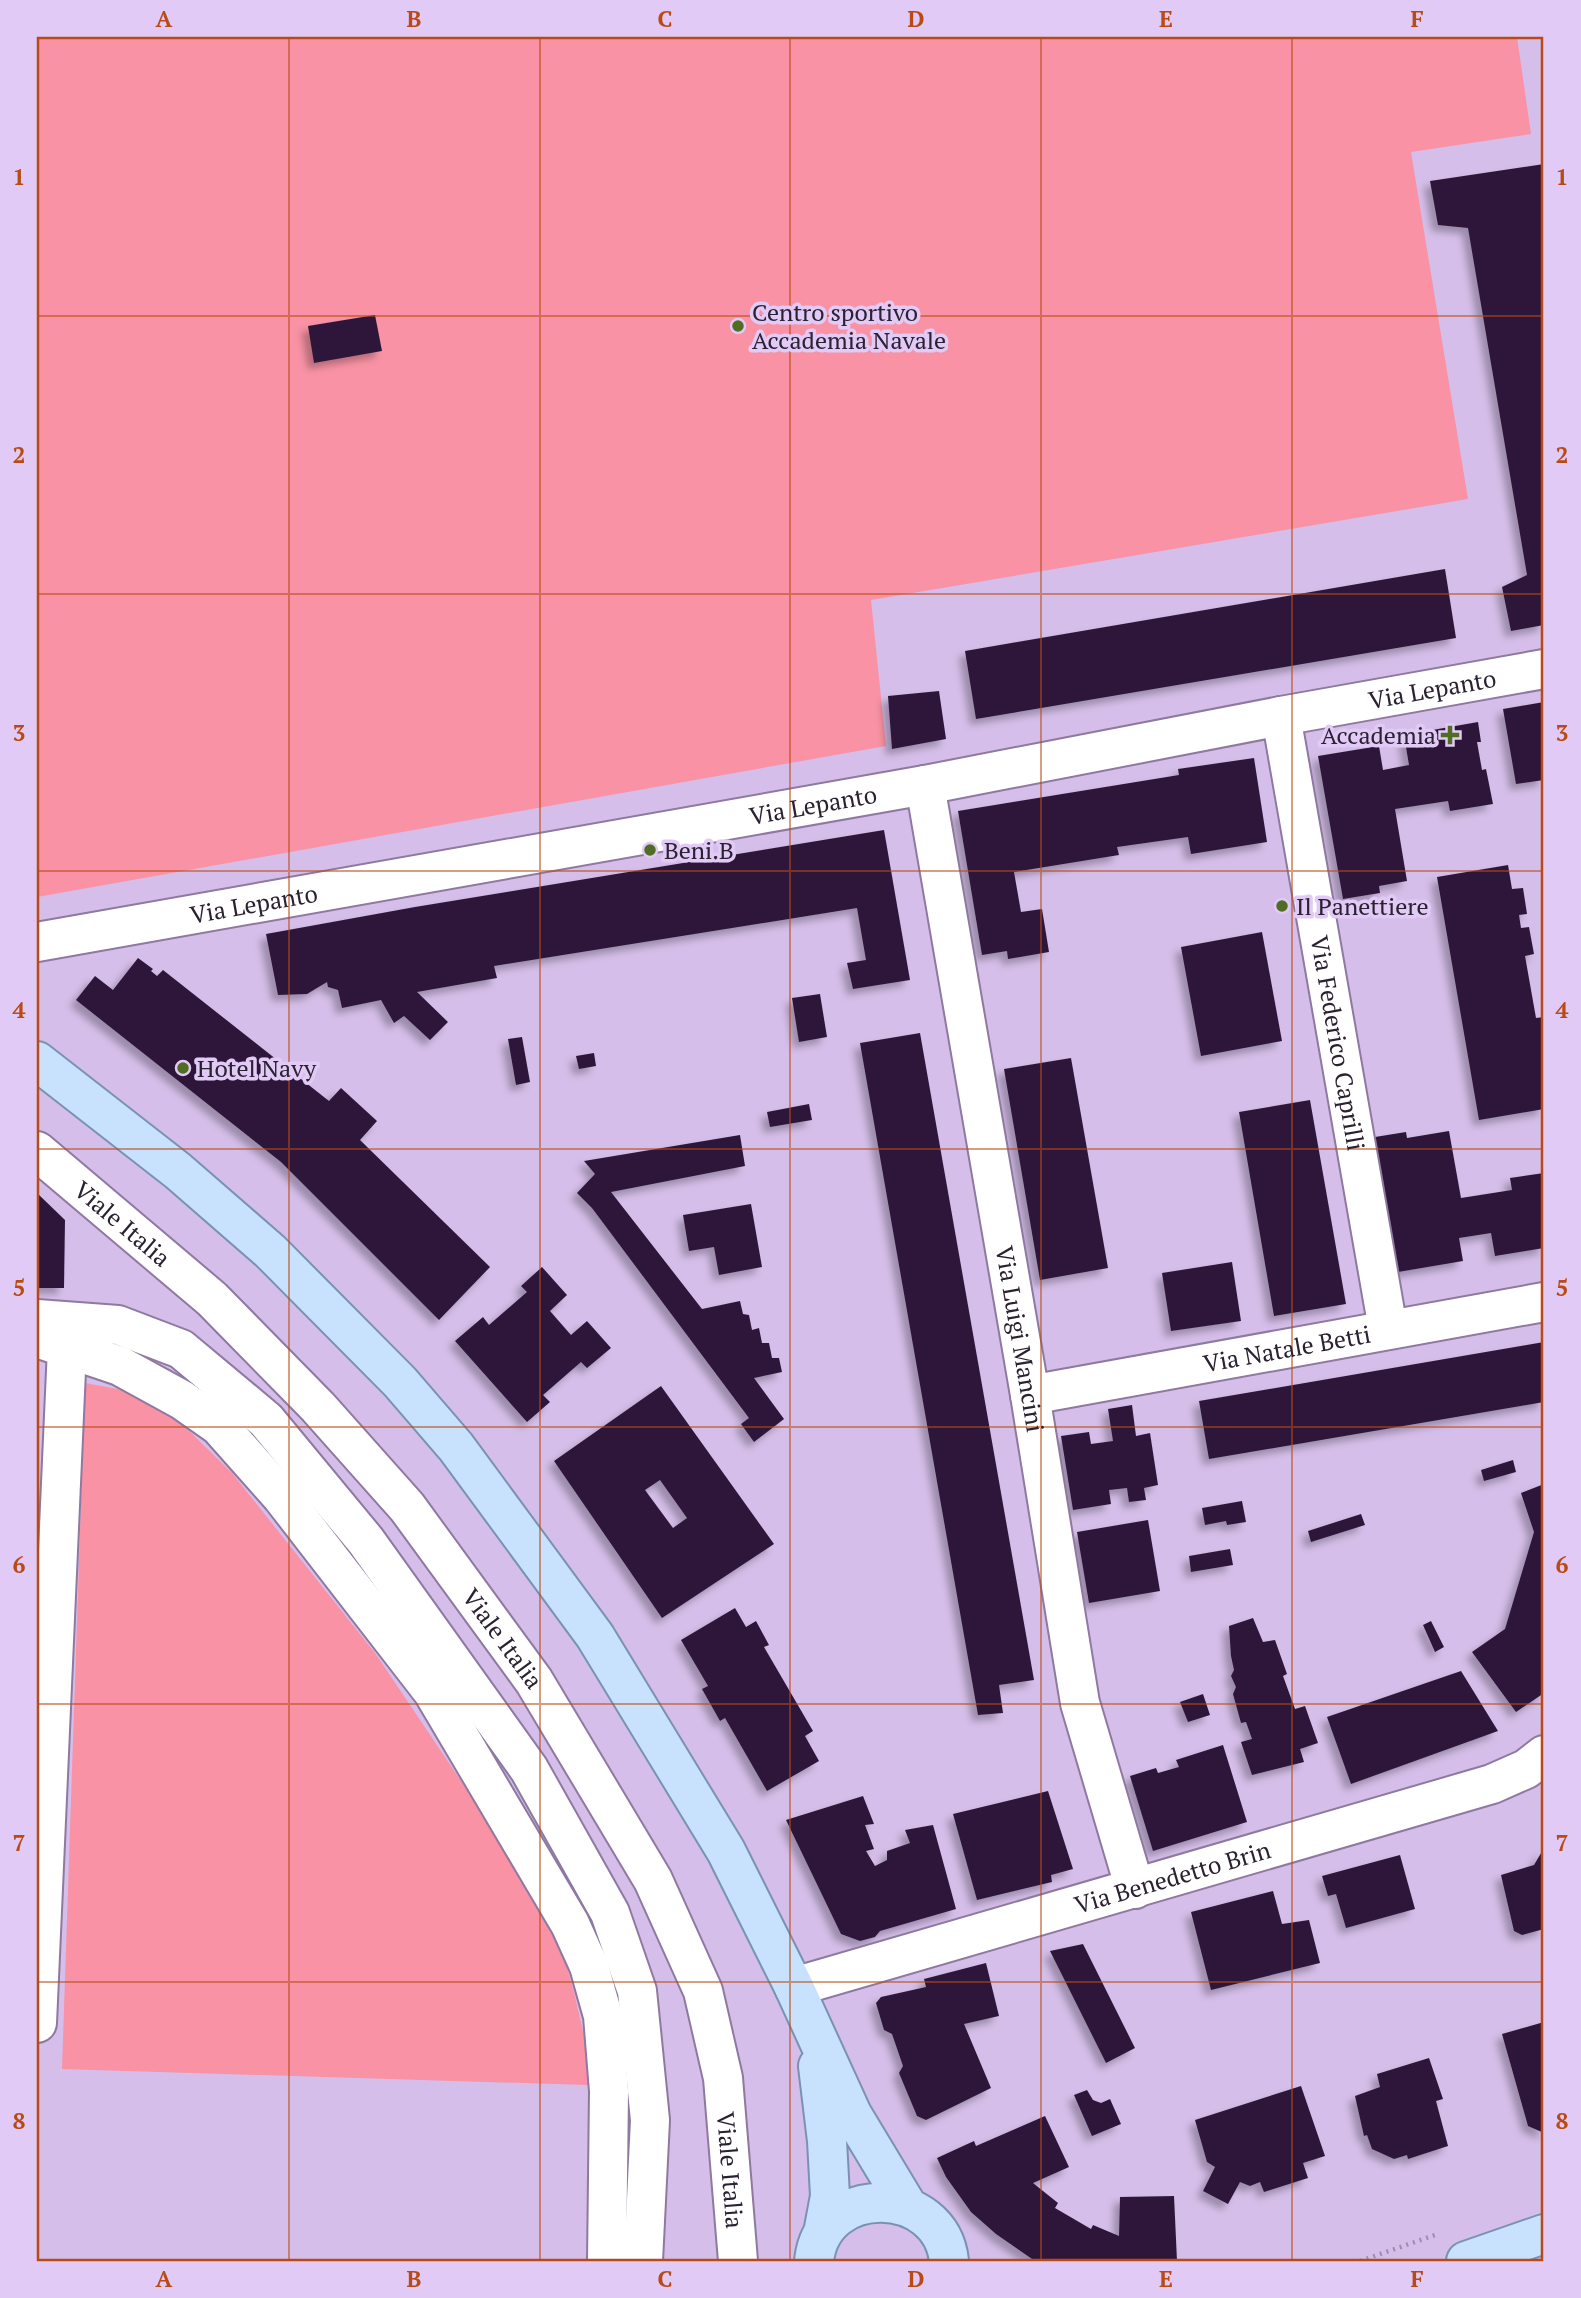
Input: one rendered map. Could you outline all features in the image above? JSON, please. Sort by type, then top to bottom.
[{"type":"main road","points":[[37,1061],[178,1171],[270,1251],[400,1382],[456,1447],[595,1636],[726,1851],[794,1987],[852,2114],[908,2207]]},
{"type":"main road","points":[[814,2033],[827,2141],[830,2196],[819,2245]]},
{"type":"main road","points":[[819,2245],[839,2215],[862,2205],[883,2204],[908,2207],[927,2218],[952,2257]]},
{"type":"main road","points":[[1466,2261],[1544,2234]]},
{"type":"street","name":"Via Lepanto","points":[[37,943],[925,785],[1281,716],[1544,669]]},
{"type":"street","name":"Via Federico Caprilli","points":[[1281,716],[1388,1329]]},
{"type":"street","name":"Via Luigi Mancini","points":[[925,785],[1080,1703],[1135,1889]]},
{"type":"street","name":"Viale Italia","points":[[37,1151],[212,1299],[318,1407],[408,1507],[534,1681],[653,1880],[703,1991],[723,2078],[738,2261]]},
{"type":"street","name":"Via Natale Betti","points":[[1030,1395],[1544,1302]]},
{"type":"street","points":[[37,1319],[118,1325],[181,1349],[266,1420],[366,1541],[529,1769],[610,1913],[637,1991],[650,2120],[643,2261]]},
{"type":"street","points":[[37,2023],[52,1343],[120,1366],[182,1400],[219,1426],[282,1496],[433,1692],[570,1924],[589,1966],[603,2016],[609,2091],[607,2261]]},
{"type":"street","name":"Via Benedetto Brin","points":[[794,1987],[1492,1784],[1526,1769],[1544,1755]]},
{"type":"shaded area","name":"Centro sportivo Accademia Navale","points":[[37,37],[1517,37],[1531,134],[1411,152],[1468,499],[871,600],[886,746],[37,897]]},
{"type":"shaded area","points":[[85,1383],[128,1391],[183,1425],[232,1473],[375,1653],[527,1879],[558,1936],[587,2049],[588,2085],[62,2069]]},
{"type":"building","points":[[1544,164],[1544,625],[1511,631],[1502,587],[1527,575],[1468,228],[1438,225],[1430,181]]},
{"type":"building","points":[[375,315],[382,351],[314,363],[308,326]]},
{"type":"building","points":[[1445,569],[1456,638],[976,719],[965,651]]},
{"type":"building","points":[[939,691],[946,739],[892,749],[888,696]]},
{"type":"building","points":[[1544,702],[1544,780],[1516,784],[1503,709]]},
{"type":"building","points":[[1478,722],[1481,742],[1477,742],[1482,770],[1486,769],[1493,804],[1450,811],[1448,801],[1395,809],[1407,881],[1379,886],[1380,893],[1343,899],[1318,756],[1379,746],[1383,770],[1409,765],[1404,735]]},
{"type":"building","points":[[1254,758],[1267,842],[1191,854],[1188,837],[1117,847],[1119,855],[1014,872],[1021,912],[1042,909],[1049,952],[1008,959],[1007,951],[982,955],[958,811],[1179,775],[1178,769]]},
{"type":"building","points":[[884,830],[910,980],[853,989],[847,963],[866,960],[857,908],[494,966],[497,978],[417,992],[448,1022],[430,1040],[404,1016],[394,1023],[381,1000],[342,1008],[338,990],[328,987],[327,982],[307,994],[278,995],[266,934]]},
{"type":"building","points":[[1508,865],[1512,889],[1523,888],[1527,914],[1519,915],[1521,928],[1529,927],[1534,954],[1525,956],[1536,1018],[1544,1017],[1544,1109],[1479,1120],[1437,877]]},
{"type":"building","points":[[1262,932],[1282,1041],[1201,1056],[1181,947]]},
{"type":"building","points":[[138,958],[153,969],[151,971],[157,976],[163,970],[329,1101],[341,1088],[377,1121],[360,1140],[490,1267],[439,1320],[281,1162],[76,1000],[95,976],[113,990]]},
{"type":"building","points":[[820,994],[827,1037],[799,1042],[792,998]]},
{"type":"building","points":[[920,1033],[1034,1680],[999,1685],[1003,1713],[978,1715],[860,1043]]},
{"type":"building","points":[[522,1037],[530,1082],[516,1085],[508,1039]]},
{"type":"building","points":[[594,1053],[596,1066],[579,1069],[576,1056]]},
{"type":"building","points":[[1071,1058],[1108,1268],[1040,1280],[1004,1069]]},
{"type":"building","points":[[1310,1100],[1346,1304],[1274,1316],[1239,1112]]},
{"type":"building","points":[[809,1104],[812,1120],[770,1127],[767,1112]]},
{"type":"building","points":[[1449,1131],[1461,1198],[1512,1190],[1510,1178],[1544,1173],[1544,1248],[1495,1256],[1491,1233],[1459,1238],[1463,1261],[1398,1272],[1375,1137],[1406,1132],[1407,1138]]},
{"type":"building","points":[[740,1135],[745,1166],[611,1192],[702,1309],[740,1301],[743,1314],[749,1315],[752,1330],[759,1328],[762,1343],[769,1343],[772,1358],[779,1358],[782,1372],[754,1378],[784,1419],[754,1442],[741,1424],[749,1418],[592,1208],[577,1193],[595,1174],[584,1161]]},
{"type":"building","points":[[37,1193],[65,1220],[64,1288],[37,1288]]},
{"type":"building","points":[[751,1204],[762,1267],[719,1275],[714,1247],[689,1251],[683,1215]]},
{"type":"building","points":[[1232,1262],[1241,1321],[1171,1331],[1162,1273]]},
{"type":"building","points":[[542,1267],[567,1295],[550,1311],[571,1335],[587,1321],[611,1348],[587,1368],[581,1362],[543,1395],[550,1402],[527,1422],[455,1341],[483,1317],[489,1325],[527,1292],[521,1286]]},
{"type":"building","points":[[1544,1342],[1544,1402],[1209,1459],[1199,1401]]},
{"type":"building","points":[[661,1386],[774,1544],[662,1618],[554,1461]],"holes":[[[660,1480],[687,1518],[673,1528],[645,1490]]]},
{"type":"building","points":[[1132,1405],[1136,1436],[1150,1433],[1158,1485],[1144,1488],[1146,1500],[1129,1502],[1127,1488],[1109,1490],[1111,1504],[1073,1510],[1061,1436],[1089,1432],[1091,1444],[1113,1441],[1108,1409]]},
{"type":"building","points":[[1513,1460],[1516,1472],[1484,1481],[1481,1470]]},
{"type":"building","points":[[1544,1484],[1544,1693],[1516,1712],[1472,1652],[1505,1629],[1534,1532],[1521,1493]]},
{"type":"building","points":[[1242,1501],[1246,1522],[1227,1525],[1226,1521],[1205,1525],[1202,1508]]},
{"type":"building","points":[[1361,1514],[1365,1525],[1311,1542],[1308,1531]]},
{"type":"building","points":[[1148,1520],[1160,1591],[1089,1603],[1077,1532]]},
{"type":"building","points":[[1230,1549],[1233,1565],[1191,1572],[1189,1556]]},
{"type":"building","points":[[735,1608],[746,1627],[756,1621],[769,1645],[764,1647],[813,1731],[805,1736],[819,1761],[767,1791],[725,1718],[720,1721],[702,1689],[708,1686],[681,1640]]},
{"type":"building","points":[[1253,1618],[1263,1642],[1275,1640],[1287,1674],[1283,1676],[1295,1709],[1305,1706],[1318,1743],[1300,1749],[1304,1762],[1252,1775],[1241,1742],[1252,1739],[1246,1722],[1241,1723],[1233,1694],[1236,1687],[1231,1676],[1234,1670],[1229,1626]]},
{"type":"building","points":[[1431,1621],[1444,1647],[1435,1652],[1423,1625]]},
{"type":"building","points":[[1461,1671],[1498,1731],[1351,1784],[1327,1717]]},
{"type":"building","points":[[1203,1694],[1210,1715],[1188,1722],[1180,1702]]},
{"type":"building","points":[[1223,1745],[1247,1822],[1153,1851],[1130,1776],[1156,1768],[1158,1773],[1179,1767],[1176,1760]]},
{"type":"building","points":[[1048,1791],[1073,1869],[1051,1875],[1052,1882],[977,1900],[953,1814]]},
{"type":"building","points":[[863,1796],[874,1824],[865,1825],[874,1849],[866,1851],[875,1866],[887,1860],[887,1851],[910,1843],[905,1830],[933,1825],[956,1909],[880,1931],[875,1937],[860,1941],[841,1934],[786,1820]]},
{"type":"building","points":[[1544,1848],[1544,1929],[1522,1935],[1514,1931],[1501,1875],[1534,1865]]},
{"type":"building","points":[[1400,1855],[1415,1909],[1346,1928],[1336,1894],[1328,1896],[1322,1876]]},
{"type":"building","points":[[1273,1891],[1282,1924],[1309,1920],[1320,1963],[1211,1990],[1191,1912]]},
{"type":"building","points":[[1083,1944],[1135,2048],[1106,2063],[1050,1951]]},
{"type":"building","points":[[986,1963],[999,2016],[964,2024],[991,2088],[926,2120],[917,2116],[899,2073],[903,2066],[892,2034],[884,2030],[876,2003],[881,1997],[926,1987],[924,1979]]},
{"type":"building","points":[[1544,2022],[1544,2133],[1528,2126],[1502,2034]]},
{"type":"building","points":[[1429,2058],[1443,2099],[1436,2101],[1448,2146],[1408,2159],[1407,2155],[1394,2159],[1372,2149],[1367,2135],[1364,2136],[1355,2096],[1380,2087],[1377,2074]]},
{"type":"building","points":[[1301,2086],[1325,2156],[1303,2163],[1308,2178],[1264,2192],[1260,2182],[1250,2186],[1240,2182],[1228,2204],[1203,2191],[1215,2167],[1207,2162],[1195,2120]]},
{"type":"building","points":[[1087,2090],[1093,2100],[1101,2103],[1110,2099],[1121,2124],[1092,2136],[1074,2095]]},
{"type":"building","points":[[1045,2116],[1069,2167],[1033,2183],[1058,2203],[1055,2208],[1091,2229],[1093,2225],[1119,2236],[1120,2197],[1174,2196],[1177,2261],[1035,2261],[996,2234],[971,2212],[946,2177],[937,2158],[974,2141],[976,2146]]},
{"type":"place","name":"Centro sportivo Accademia Navale","points":[[738,326]]},
{"type":"place","name":"Accademia","points":[[1450,735]]},
{"type":"place","name":"Beni.B","points":[[650,850]]},
{"type":"place","name":"Il Panettiere","points":[[1282,906]]},
{"type":"place","name":"Hotel Navy","points":[[183,1068]]}]
